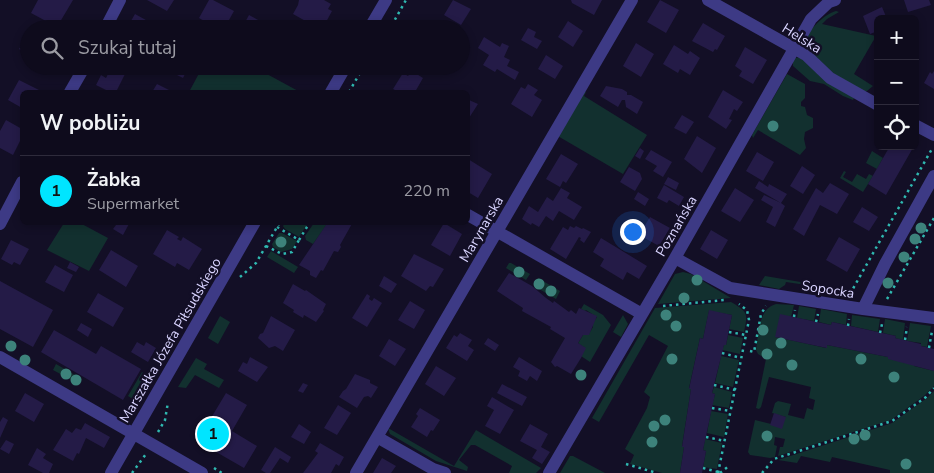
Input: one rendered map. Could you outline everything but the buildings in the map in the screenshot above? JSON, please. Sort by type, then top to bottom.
[{"type":"street","points":[[110,20],[120,0]]},
{"type":"street","points":[[374,20],[386,0]]},
{"type":"street","name":"Marynarska","points":[[356,473],[632,0]]},
{"type":"street","name":"Helska","points":[[708,0],[806,55],[830,78],[874,103]]},
{"type":"street","name":"Poznańska","points":[[549,473],[675,258],[811,19],[829,2],[835,0]]},
{"type":"street","points":[[71,90],[80,75]]},
{"type":"street","points":[[332,90],[341,75]]},
{"type":"street","points":[[919,128],[934,139]]},
{"type":"street","name":"Sopocka","points":[[675,258],[730,288],[862,309],[934,176]]},
{"type":"street","points":[[0,224],[20,186]]},
{"type":"street","points":[[470,216],[644,311]]},
{"type":"street","name":"Marszałka Józefa Piłsudskiego","points":[[111,473],[253,225]]},
{"type":"street","points":[[862,309],[934,318]]},
{"type":"street","points":[[0,356],[202,473]]},
{"type":"street","points":[[377,437],[432,469],[445,473]]},
{"type":"path","points":[[395,20],[406,0]]},
{"type":"path","points":[[350,90],[359,75]]},
{"type":"path","points":[[844,306],[934,146],[934,139]]},
{"type":"path","points":[[880,312],[934,218]]},
{"type":"path","points":[[266,246],[282,254],[292,252],[308,225]]},
{"type":"path","points":[[278,226],[299,240]]},
{"type":"path","points":[[644,311],[733,300],[745,308],[748,313],[749,320],[719,472]]},
{"type":"path","points":[[750,351],[754,352],[761,314],[768,304]]},
{"type":"path","points":[[905,340],[908,321]]},
{"type":"path","points":[[929,348],[934,325]]},
{"type":"path","points":[[729,332],[746,335]]},
{"type":"path","points":[[722,353],[741,358]]},
{"type":"path","points":[[714,385],[735,390]]},
{"type":"path","points":[[762,473],[774,459],[892,421],[926,397],[934,388]]},
{"type":"path","points":[[712,408],[730,411]]},
{"type":"path","points":[[706,437],[724,441]]},
{"type":"path","points":[[132,473],[151,444]]},
{"type":"path","points":[[626,464],[657,473]]},
{"type":"path","points":[[703,468],[719,472],[730,465]]},
{"type":"green space","points":[[839,12],[822,24],[874,36],[874,39],[854,74],[873,86],[867,91],[862,92],[840,80],[808,49],[807,43],[804,41],[817,23],[831,13]]},
{"type":"green space","points":[[802,57],[854,98],[853,100],[824,84],[810,81],[793,66],[795,58]]},
{"type":"green space","points":[[787,74],[805,84],[805,98],[801,102],[801,106],[805,107],[807,115],[813,118],[813,128],[805,132],[806,148],[800,155],[758,130],[753,138],[752,135]]},
{"type":"green space","points":[[198,75],[269,75],[296,90],[190,90]]},
{"type":"green space","points":[[586,92],[584,96],[647,135],[623,174],[556,135],[582,93]]},
{"type":"green space","points":[[872,151],[883,158],[877,169],[866,163]]},
{"type":"green space","points":[[844,171],[846,172],[843,177],[852,182],[857,174],[866,179],[869,174],[873,176],[863,192],[840,178]]},
{"type":"green space","points":[[63,225],[84,225],[108,238],[89,271],[47,250]]},
{"type":"green space","points":[[284,225],[307,225],[299,237]]},
{"type":"green space","points":[[313,225],[327,225],[313,244],[306,240],[305,236]]},
{"type":"green space","points":[[279,233],[297,241],[292,249],[281,252],[273,247],[272,244]]},
{"type":"green space","points":[[271,251],[298,267],[294,273],[267,257]]},
{"type":"green space","points":[[509,263],[530,274],[526,280],[506,268]]},
{"type":"green space","points":[[683,272],[691,274],[731,298],[658,304],[675,274]]},
{"type":"green space","points":[[765,276],[849,291],[845,298],[840,290],[786,282],[779,289],[759,285]]},
{"type":"green space","points":[[538,278],[560,291],[556,299],[534,286]]},
{"type":"green space","points":[[731,302],[744,311],[746,321],[744,332],[729,329],[732,315],[709,311],[703,339],[700,338],[689,388],[691,389],[682,446],[684,447],[680,473],[662,473],[630,464],[634,455],[625,449],[647,408],[650,397],[644,392],[668,346],[649,335],[599,422],[592,418],[655,308]]},
{"type":"green space","points":[[584,304],[603,315],[611,325],[590,362],[581,356],[585,348],[578,343],[583,335],[588,335],[597,317],[581,309]]},
{"type":"green space","points":[[776,304],[794,305],[791,317],[776,337],[826,348],[827,345],[914,364],[914,366],[934,371],[934,386],[924,396],[891,420],[778,456],[780,447],[783,447],[785,439],[775,437],[774,445],[777,446],[775,457],[750,455],[748,452],[755,420],[771,424],[786,417],[772,413],[775,403],[778,401],[791,404],[788,415],[804,419],[807,408],[813,410],[815,400],[809,398],[811,387],[769,377],[761,407],[759,409],[756,408],[766,359],[758,354],[756,350],[760,322],[766,311]]},
{"type":"green space","points":[[799,306],[816,309],[814,321],[797,318]]},
{"type":"green space","points":[[821,309],[847,314],[846,325],[832,322],[831,325],[819,322]]},
{"type":"green space","points":[[623,315],[628,324],[621,337],[613,332]]},
{"type":"green space","points":[[852,315],[880,319],[878,332],[851,326]]},
{"type":"green space","points":[[220,316],[230,322],[218,344],[208,338]]},
{"type":"green space","points":[[885,319],[905,323],[903,340],[883,333]]},
{"type":"green space","points":[[910,323],[931,326],[927,347],[921,346],[921,343],[907,341]]},
{"type":"green space","points":[[728,335],[743,338],[740,354],[722,350],[724,345],[726,345]]},
{"type":"green space","points":[[721,356],[739,360],[733,387],[715,383]]},
{"type":"green space","points":[[196,358],[207,364],[204,369],[224,380],[219,388],[195,375],[186,388],[178,387]]},
{"type":"green space","points":[[56,364],[82,379],[79,384],[53,370]]},
{"type":"green space","points":[[142,372],[151,377],[136,401],[128,396]]},
{"type":"green space","points":[[714,387],[732,392],[729,408],[712,405],[715,394],[712,393]]},
{"type":"green space","points":[[934,391],[934,473],[890,473],[890,470],[832,457],[830,462],[801,456],[797,463],[778,460],[892,423]]},
{"type":"green space","points":[[711,411],[728,414],[724,437],[707,433]]},
{"type":"green space","points":[[388,428],[454,466],[476,430],[541,468],[536,473],[509,473],[512,466],[475,445],[471,445],[459,460],[468,467],[467,471],[436,461],[390,434]]},
{"type":"green space","points":[[705,439],[722,443],[717,469],[703,467],[706,451],[703,450]]},
{"type":"green space","points":[[570,456],[573,456],[605,473],[560,473]]},
{"type":"place","name":"Żabka","points":[[213,434]]}]
